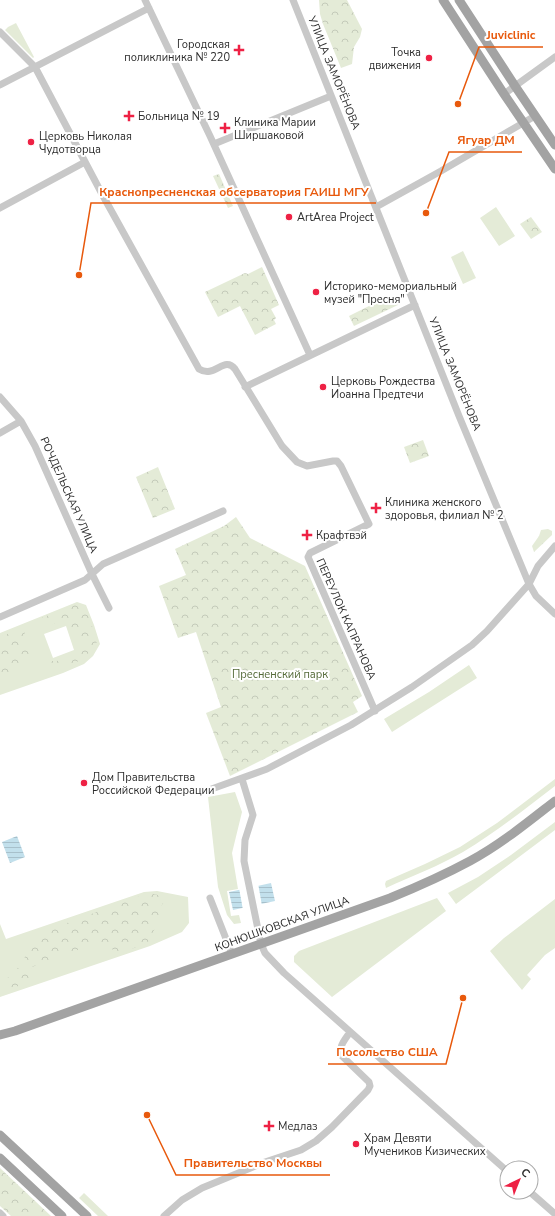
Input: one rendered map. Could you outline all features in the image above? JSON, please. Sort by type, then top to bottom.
[{"type":"main road","points":[[443,0],[555,169]]},
{"type":"main road","points":[[459,0],[555,145]]},
{"type":"main road","name":"КОНЮШКОВСКАЯ УЛИЦА","points":[[0,1035],[15,1032],[390,898],[432,881],[472,860],[507,837],[555,801]]},
{"type":"main road","points":[[0,1029],[15,1032]]},
{"type":"main road","points":[[0,1041],[15,1032]]},
{"type":"main road","points":[[0,1135],[87,1216]]},
{"type":"main road","points":[[0,1158],[62,1216]]},
{"type":"street","points":[[146,0],[214,144],[310,355]]},
{"type":"street","name":"УЛИЦА ЗАМОРЁНОВА","points":[[293,0],[529,584],[536,596],[555,614]]},
{"type":"street","points":[[0,85],[149,8]]},
{"type":"street","points":[[0,32],[35,67],[154,290],[199,369],[206,373],[227,364],[230,365],[235,369],[245,387],[415,305]]},
{"type":"street","points":[[504,94],[555,57]]},
{"type":"street","points":[[214,144],[332,96]]},
{"type":"street","points":[[376,207],[535,116]]},
{"type":"street","points":[[0,208],[85,162]]},
{"type":"street","name":"ПЕРЕУЛОК КАПРАНОВА","points":[[245,387],[282,446],[297,462],[307,466],[333,461],[339,463],[369,524],[310,553],[308,561],[375,711]]},
{"type":"street","name":"РОЧДЕЛЬСКАЯ УЛИЦА","points":[[0,397],[21,421],[35,446],[92,574],[109,608]]},
{"type":"street","points":[[0,433],[21,421]]},
{"type":"street","points":[[0,617],[85,580],[103,564],[223,511]]},
{"type":"street","points":[[206,791],[267,769],[351,725],[412,687],[480,638],[491,628],[529,584],[538,566],[555,546]]},
{"type":"street","points":[[242,779],[253,815],[245,840],[244,861],[255,919],[261,944],[265,953],[284,973],[499,1165]]},
{"type":"street","points":[[210,898],[232,954]]},
{"type":"street","points":[[164,1216],[182,1200],[202,1188],[265,1162],[301,1150],[316,1141],[332,1127],[370,1089],[369,1082],[342,1056],[340,1051],[341,1045],[350,1032]]},
{"type":"street","points":[[539,1200],[555,1214]]},
{"type":"green space","points":[[319,0],[347,0],[362,29],[360,37],[354,47],[352,64],[341,68],[323,24],[320,14]]},
{"type":"green space","points":[[16,23],[34,57],[33,58],[5,30]]},
{"type":"green space","points":[[219,174],[233,206],[228,208],[213,176]]},
{"type":"green space","points":[[496,207],[515,236],[499,246],[480,218]]},
{"type":"green space","points":[[531,217],[542,232],[531,239],[520,224]]},
{"type":"green space","points":[[463,251],[476,278],[463,284],[451,257]]},
{"type":"green space","points":[[262,267],[279,305],[271,309],[276,318],[274,320],[276,324],[255,335],[240,306],[218,317],[205,292],[245,273],[248,274]]},
{"type":"green space","points":[[396,296],[400,304],[354,326],[349,316],[379,301],[381,304]]},
{"type":"green space","points":[[423,440],[429,456],[410,463],[404,447]]},
{"type":"green space","points":[[158,467],[175,509],[153,518],[136,477]]},
{"type":"green space","name":"Пресненский парк","points":[[236,517],[250,538],[305,566],[362,696],[353,702],[358,712],[230,776],[206,713],[221,707],[196,632],[178,638],[159,586],[186,575],[175,549],[224,526]]},
{"type":"green space","points":[[548,529],[552,531],[552,535],[534,552],[532,546],[541,530]]},
{"type":"green space","points":[[77,602],[86,605],[100,644],[93,656],[84,664],[0,695],[0,633]],"holes":[[[66,626],[74,650],[53,658],[44,634]]]},
{"type":"green space","points":[[77,603],[86,609],[97,640],[96,645],[82,660],[52,670],[49,666],[52,661],[67,658],[77,652],[80,646],[77,631],[62,622],[45,627],[41,624],[39,619]]},
{"type":"green space","points":[[22,628],[25,632],[23,642],[29,651],[32,660],[30,664],[2,678],[0,676],[0,637]]},
{"type":"green space","points":[[469,665],[477,678],[392,732],[384,719],[429,692]]},
{"type":"green space","points":[[555,779],[555,786],[510,820],[463,852],[386,888],[386,881],[460,847],[497,823]]},
{"type":"green space","points":[[235,792],[242,812],[232,853],[238,889],[227,891],[231,916],[239,915],[241,923],[234,924],[227,915],[218,887],[208,797]]},
{"type":"green space","points":[[555,822],[555,830],[456,904],[448,893],[478,877],[511,855]]},
{"type":"green space","points":[[157,891],[188,897],[189,923],[182,932],[150,946],[0,997],[0,924],[6,939],[144,892]]},
{"type":"green space","points":[[153,894],[163,898],[164,902],[161,906],[164,916],[157,924],[148,942],[144,945],[117,953],[104,944],[80,949],[32,967],[29,972],[30,977],[24,984],[4,991],[2,986],[11,973],[23,963],[29,943],[40,933],[143,895]]},
{"type":"green space","points":[[437,898],[446,911],[332,997],[294,962],[294,956],[299,951]]},
{"type":"green space","points":[[555,899],[555,948],[545,955],[527,975],[531,979],[522,990],[490,951],[504,938]]},
{"type":"green space","points":[[0,1168],[51,1216],[11,1216],[0,1206]]},
{"type":"green space","points":[[84,1193],[108,1216],[98,1216],[79,1198]]},
{"type":"water","points":[[17,836],[25,857],[10,863],[2,842]]},
{"type":"water","points":[[271,883],[275,901],[233,910],[229,892]]},
{"type":"pier","points":[[258,883],[262,906],[243,910],[239,888]]},
{"type":"place","name":"Городская поликлиника № 220","points":[[239,50]]},
{"type":"place","name":"Точка движения","points":[[429,58]]},
{"type":"place","name":"Juviclinic","points":[[458,104]]},
{"type":"place","name":"Больница № 19","points":[[129,116]]},
{"type":"place","name":"Клиника Марии Ширшаковой","points":[[225,128]]},
{"type":"place","name":"Церковь Николая Чудотворца","points":[[31,142]]},
{"type":"place","name":"Ягуар ДМ","points":[[426,213]]},
{"type":"place","name":"ArtArea Project","points":[[289,217]]},
{"type":"place","name":"Краснопресненская обсерватория ГАИШ МГУ","points":[[79,275]]},
{"type":"place","name":"Историко-мемориальный музей \"Пресня\"","points":[[316,292]]},
{"type":"place","name":"Церковь Рождества Иоанна Предтечи","points":[[323,387]]},
{"type":"place","name":"Клиника женского здоровья, филиал № 2","points":[[376,508]]},
{"type":"place","name":"Крафтвэй","points":[[307,535]]},
{"type":"place","name":"Дом Правительства Российской Федерации","points":[[84,783]]},
{"type":"place","name":"Посольство США","points":[[463,998]]},
{"type":"place","name":"Правительство Москвы","points":[[147,1115]]},
{"type":"place","name":"Медлаз","points":[[269,1126]]},
{"type":"place","name":"Храм Девяти Мучеников Кизических","points":[[356,1144]]}]
